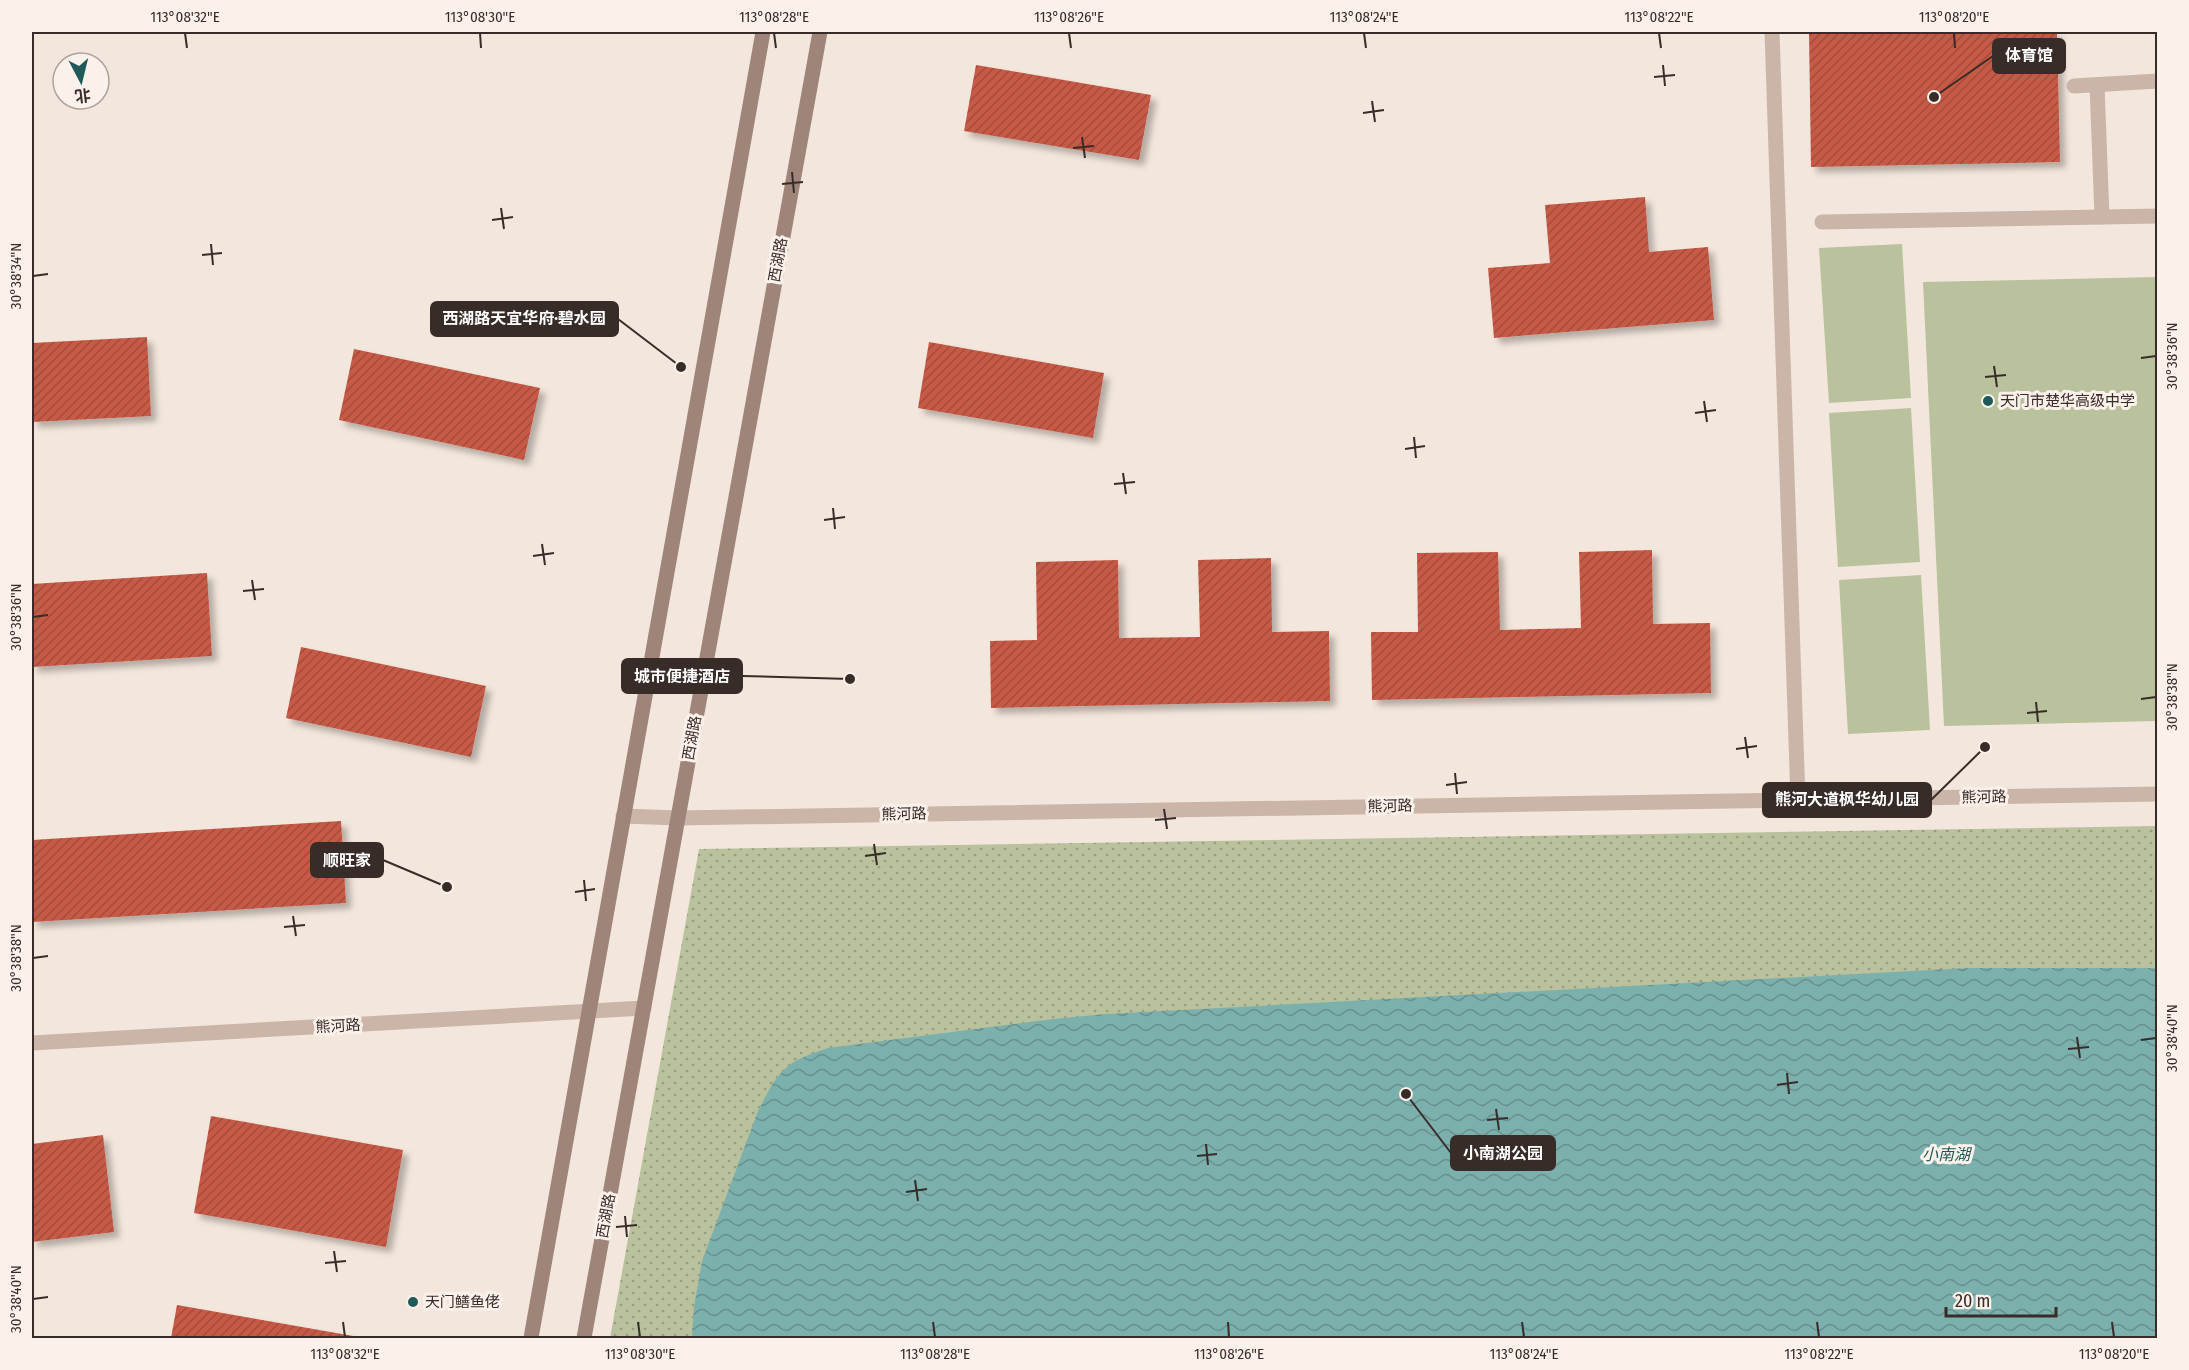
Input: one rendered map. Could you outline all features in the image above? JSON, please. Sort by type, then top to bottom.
[{"type":"main road","points":[[531,1338],[763,32]]},
{"type":"main road","name":"西湖路","points":[[584,1338],[820,32]]},
{"type":"street","points":[[1772,32],[1798,800]]},
{"type":"street","points":[[2074,86],[2157,81]]},
{"type":"street","points":[[2097,85],[2102,218]]},
{"type":"street","points":[[1822,222],[2157,216]]},
{"type":"street","name":"熊河路","points":[[623,816],[678,818],[2157,794]]},
{"type":"street","name":"熊河路","points":[[32,1043],[644,1008]]},
{"type":"green space","points":[[1902,244],[1911,398],[1829,403],[1819,248]]},
{"type":"green space","points":[[2157,277],[2157,721],[1944,726],[1923,282]]},
{"type":"green space","points":[[1911,408],[1920,562],[1838,567],[1829,413]]},
{"type":"green space","points":[[1921,575],[1930,730],[1848,734],[1839,580]]},
{"type":"green space","name":"小南湖","points":[[2157,826],[2157,1338],[610,1338],[699,849]]},
{"type":"water","name":"小南湖","points":[[1968,968],[2157,968],[2157,1338],[692,1338],[694,1307],[702,1261],[758,1111],[771,1086],[784,1070],[801,1058],[828,1048],[1106,1014]]},
{"type":"building","points":[[1809,32],[2057,32],[2060,162],[1811,167]]},
{"type":"building","points":[[976,65],[1151,95],[1139,160],[964,131]]},
{"type":"building","points":[[1645,197],[1649,252],[1708,247],[1714,320],[1494,338],[1488,268],[1550,263],[1545,205]]},
{"type":"building","points":[[147,337],[151,416],[32,422],[32,343]]},
{"type":"building","points":[[929,342],[1104,373],[1093,438],[918,408]]},
{"type":"building","points":[[354,349],[540,388],[524,460],[339,420]]},
{"type":"building","points":[[1652,550],[1653,624],[1710,623],[1711,693],[1372,700],[1371,632],[1418,632],[1417,553],[1498,552],[1500,630],[1581,628],[1579,552]]},
{"type":"building","points":[[1271,558],[1272,632],[1329,631],[1330,701],[991,708],[990,641],[1037,640],[1036,562],[1118,560],[1119,638],[1200,637],[1198,560]]},
{"type":"building","points":[[207,573],[212,656],[32,667],[32,584]]},
{"type":"building","points":[[301,647],[486,686],[471,757],[286,718]]},
{"type":"building","points":[[341,821],[346,903],[32,922],[32,840]]},
{"type":"building","points":[[211,1116],[403,1150],[386,1247],[194,1213]]},
{"type":"building","points":[[103,1135],[114,1232],[32,1242],[32,1144]]},
{"type":"building","points":[[177,1305],[359,1337],[171,1338]]},
{"type":"place","name":"体育馆","points":[[1934,97]]},
{"type":"place","name":"西湖路天宜华府·碧水园","points":[[681,367]]},
{"type":"place","name":"天门市楚华高级中学","points":[[1988,401]]},
{"type":"place","name":"城市便捷酒店","points":[[850,679]]},
{"type":"place","name":"熊河大道枫华幼儿园","points":[[1985,747]]},
{"type":"place","name":"顺旺家","points":[[447,887]]},
{"type":"place","name":"小南湖公园","points":[[1406,1094]]},
{"type":"place","name":"天门鳝鱼佬","points":[[413,1302]]}]
